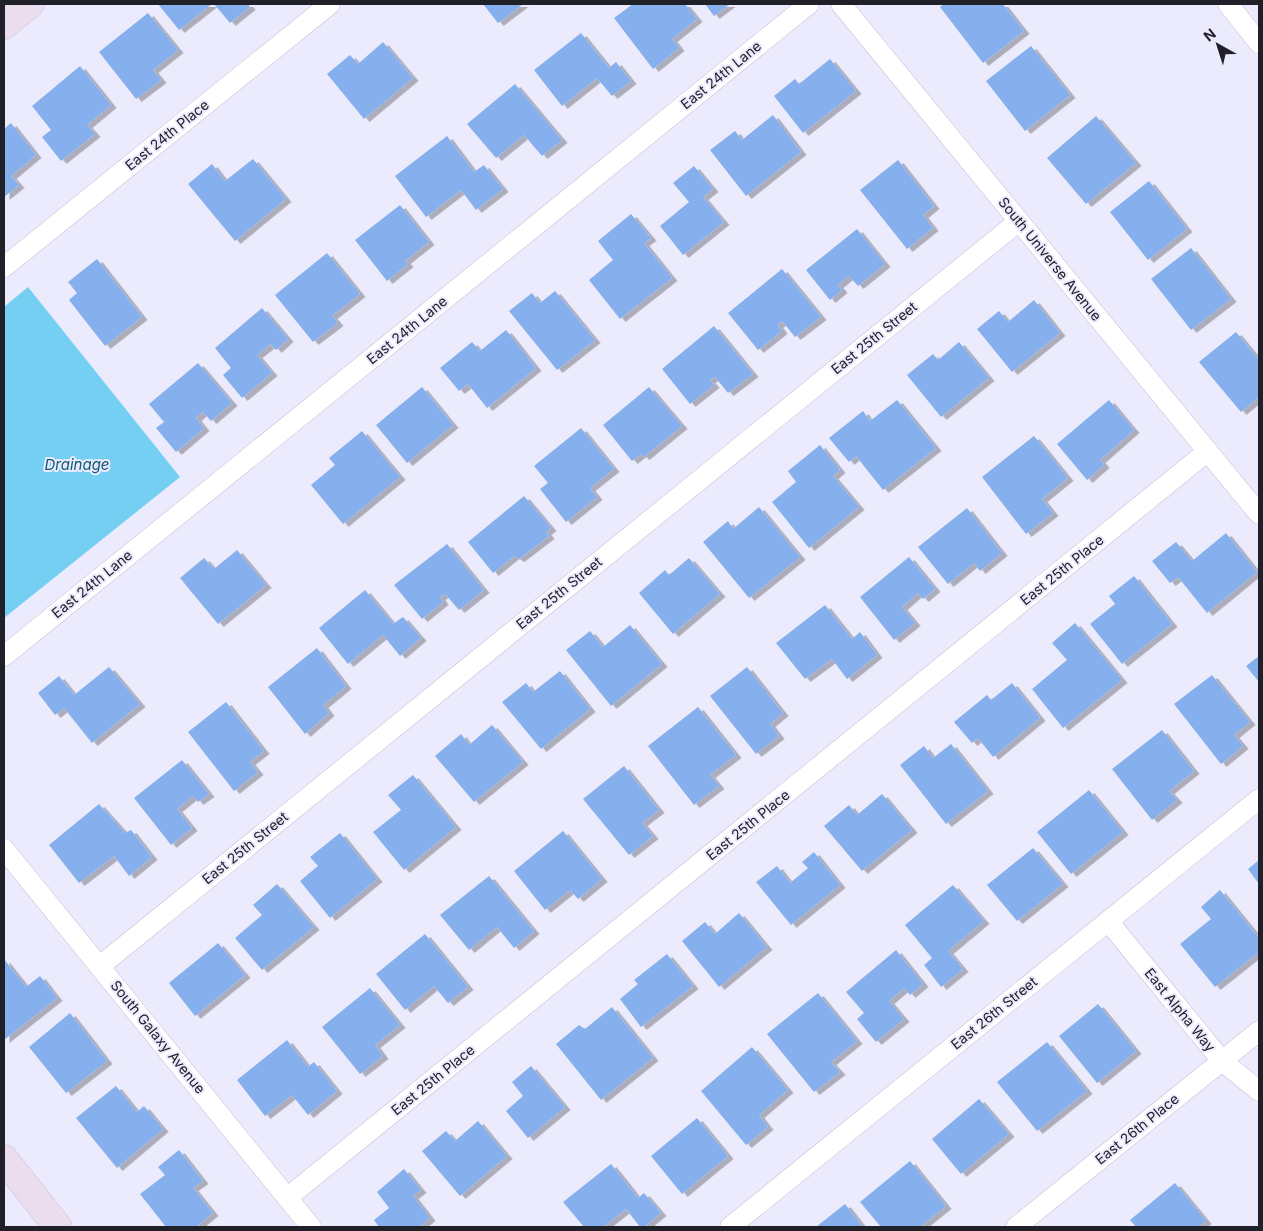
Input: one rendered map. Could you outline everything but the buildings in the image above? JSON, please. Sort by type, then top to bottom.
[{"type":"street","points":[[4,25],[30,4]]},
{"type":"street","name":"East 24th Place","points":[[4,267],[330,4]]},
{"type":"street","name":"East 24th Lane","points":[[4,656],[809,4]]},
{"type":"street","name":"South Universe Avenue","points":[[842,4],[1259,514]]},
{"type":"street","points":[[1228,4],[1258,38]]},
{"type":"street","name":"East 25th Street","points":[[100,966],[1019,221]]},
{"type":"street","name":"East 25th Place","points":[[288,1198],[1208,452]]},
{"type":"street","name":"East 26th Street","points":[[730,1227],[1259,799]]},
{"type":"street","name":"South Galaxy Avenue","points":[[4,848],[311,1227]]},
{"type":"street","name":"East Alpha Way","points":[[1108,921],[1222,1061],[1259,1091]]},
{"type":"street","name":"East 26th Place","points":[[1016,1227],[1259,1031]]},
{"type":"street","points":[[4,1159],[58,1227]]},
{"type":"water","name":"Drainage","points":[[28,287],[180,477],[4,618],[4,307]]}]
